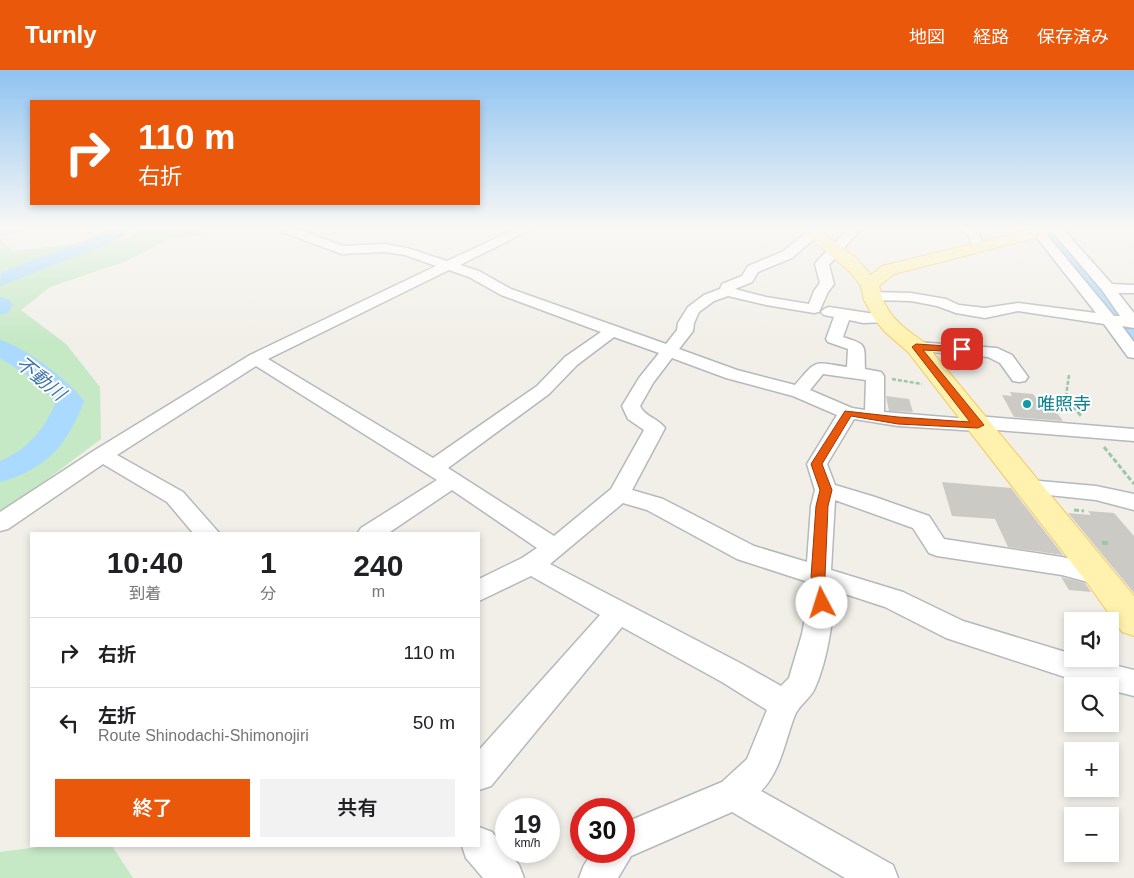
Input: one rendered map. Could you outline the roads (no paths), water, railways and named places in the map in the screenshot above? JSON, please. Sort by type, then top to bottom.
[{"type":"main road","points":[[855,267],[864,274],[883,319],[889,327],[916,347],[1028,487],[1115,588],[1134,622]]},
{"type":"main road","points":[[864,274],[896,267]]},
{"type":"street","points":[[0,522],[102,455],[256,359],[446,267]]},
{"type":"street","points":[[455,267],[474,274],[506,292],[732,374],[799,392],[848,413],[933,424],[977,423],[1134,435]]},
{"type":"street","points":[[727,291],[727,287],[747,279],[753,269],[759,267]]},
{"type":"street","points":[[814,309],[826,284],[823,267]]},
{"type":"street","points":[[847,267],[911,297],[941,302],[956,309],[985,313],[1018,307],[1125,321]]},
{"type":"street","points":[[863,267],[864,274]]},
{"type":"street","points":[[1078,267],[1125,321]]},
{"type":"street","points":[[1085,267],[1108,288],[1125,321],[1134,353]]},
{"type":"street","points":[[1108,288],[1134,289]]},
{"type":"street","points":[[480,590],[531,565],[555,548],[619,494],[655,428],[635,415],[631,406],[645,382],[685,331],[686,323],[693,310],[709,298],[727,291],[766,301],[843,315],[883,319]]},
{"type":"street","points":[[843,315],[834,339],[856,346],[856,373]]},
{"type":"street","points":[[371,532],[543,390],[572,362],[613,330]]},
{"type":"street","points":[[916,347],[991,352],[1006,359],[1019,377]]},
{"type":"street","points":[[256,359],[443,474],[555,548]]},
{"type":"street","points":[[799,392],[819,368],[875,376],[874,417]]},
{"type":"street","points":[[635,836],[734,794],[759,770],[784,704],[802,685],[816,634],[824,587],[818,577],[822,506],[826,490],[817,464],[848,413]]},
{"type":"street","points":[[102,455],[175,496],[206,532]]},
{"type":"street","points":[[1028,487],[1096,493],[1134,502]]},
{"type":"street","points":[[826,490],[867,502],[921,522],[937,547],[1062,566],[1115,588]]},
{"type":"street","points":[[619,494],[655,504],[746,553],[818,577],[894,599],[956,630],[1083,670],[1134,683]]},
{"type":"street","points":[[531,565],[732,673],[784,704]]},
{"type":"street","points":[[480,773],[619,612]]},
{"type":"street","points":[[734,794],[880,878]]},
{"type":"street","points":[[480,846],[506,878]]},
{"type":"street","points":[[597,878],[607,863]]},
{"type":"waterway","name":"不動川","points":[[0,280],[31,267]]},
{"type":"waterway","points":[[1078,267],[1134,337]]},
{"type":"waterway","name":"不動川","points":[[0,304],[2,305],[0,308]]},
{"type":"waterway","name":"不動川","points":[[0,347],[37,371],[70,401],[59,427],[44,446],[36,454],[14,467],[0,472]]},
{"type":"place","name":"唯照寺","points":[[1027,404]]}]
